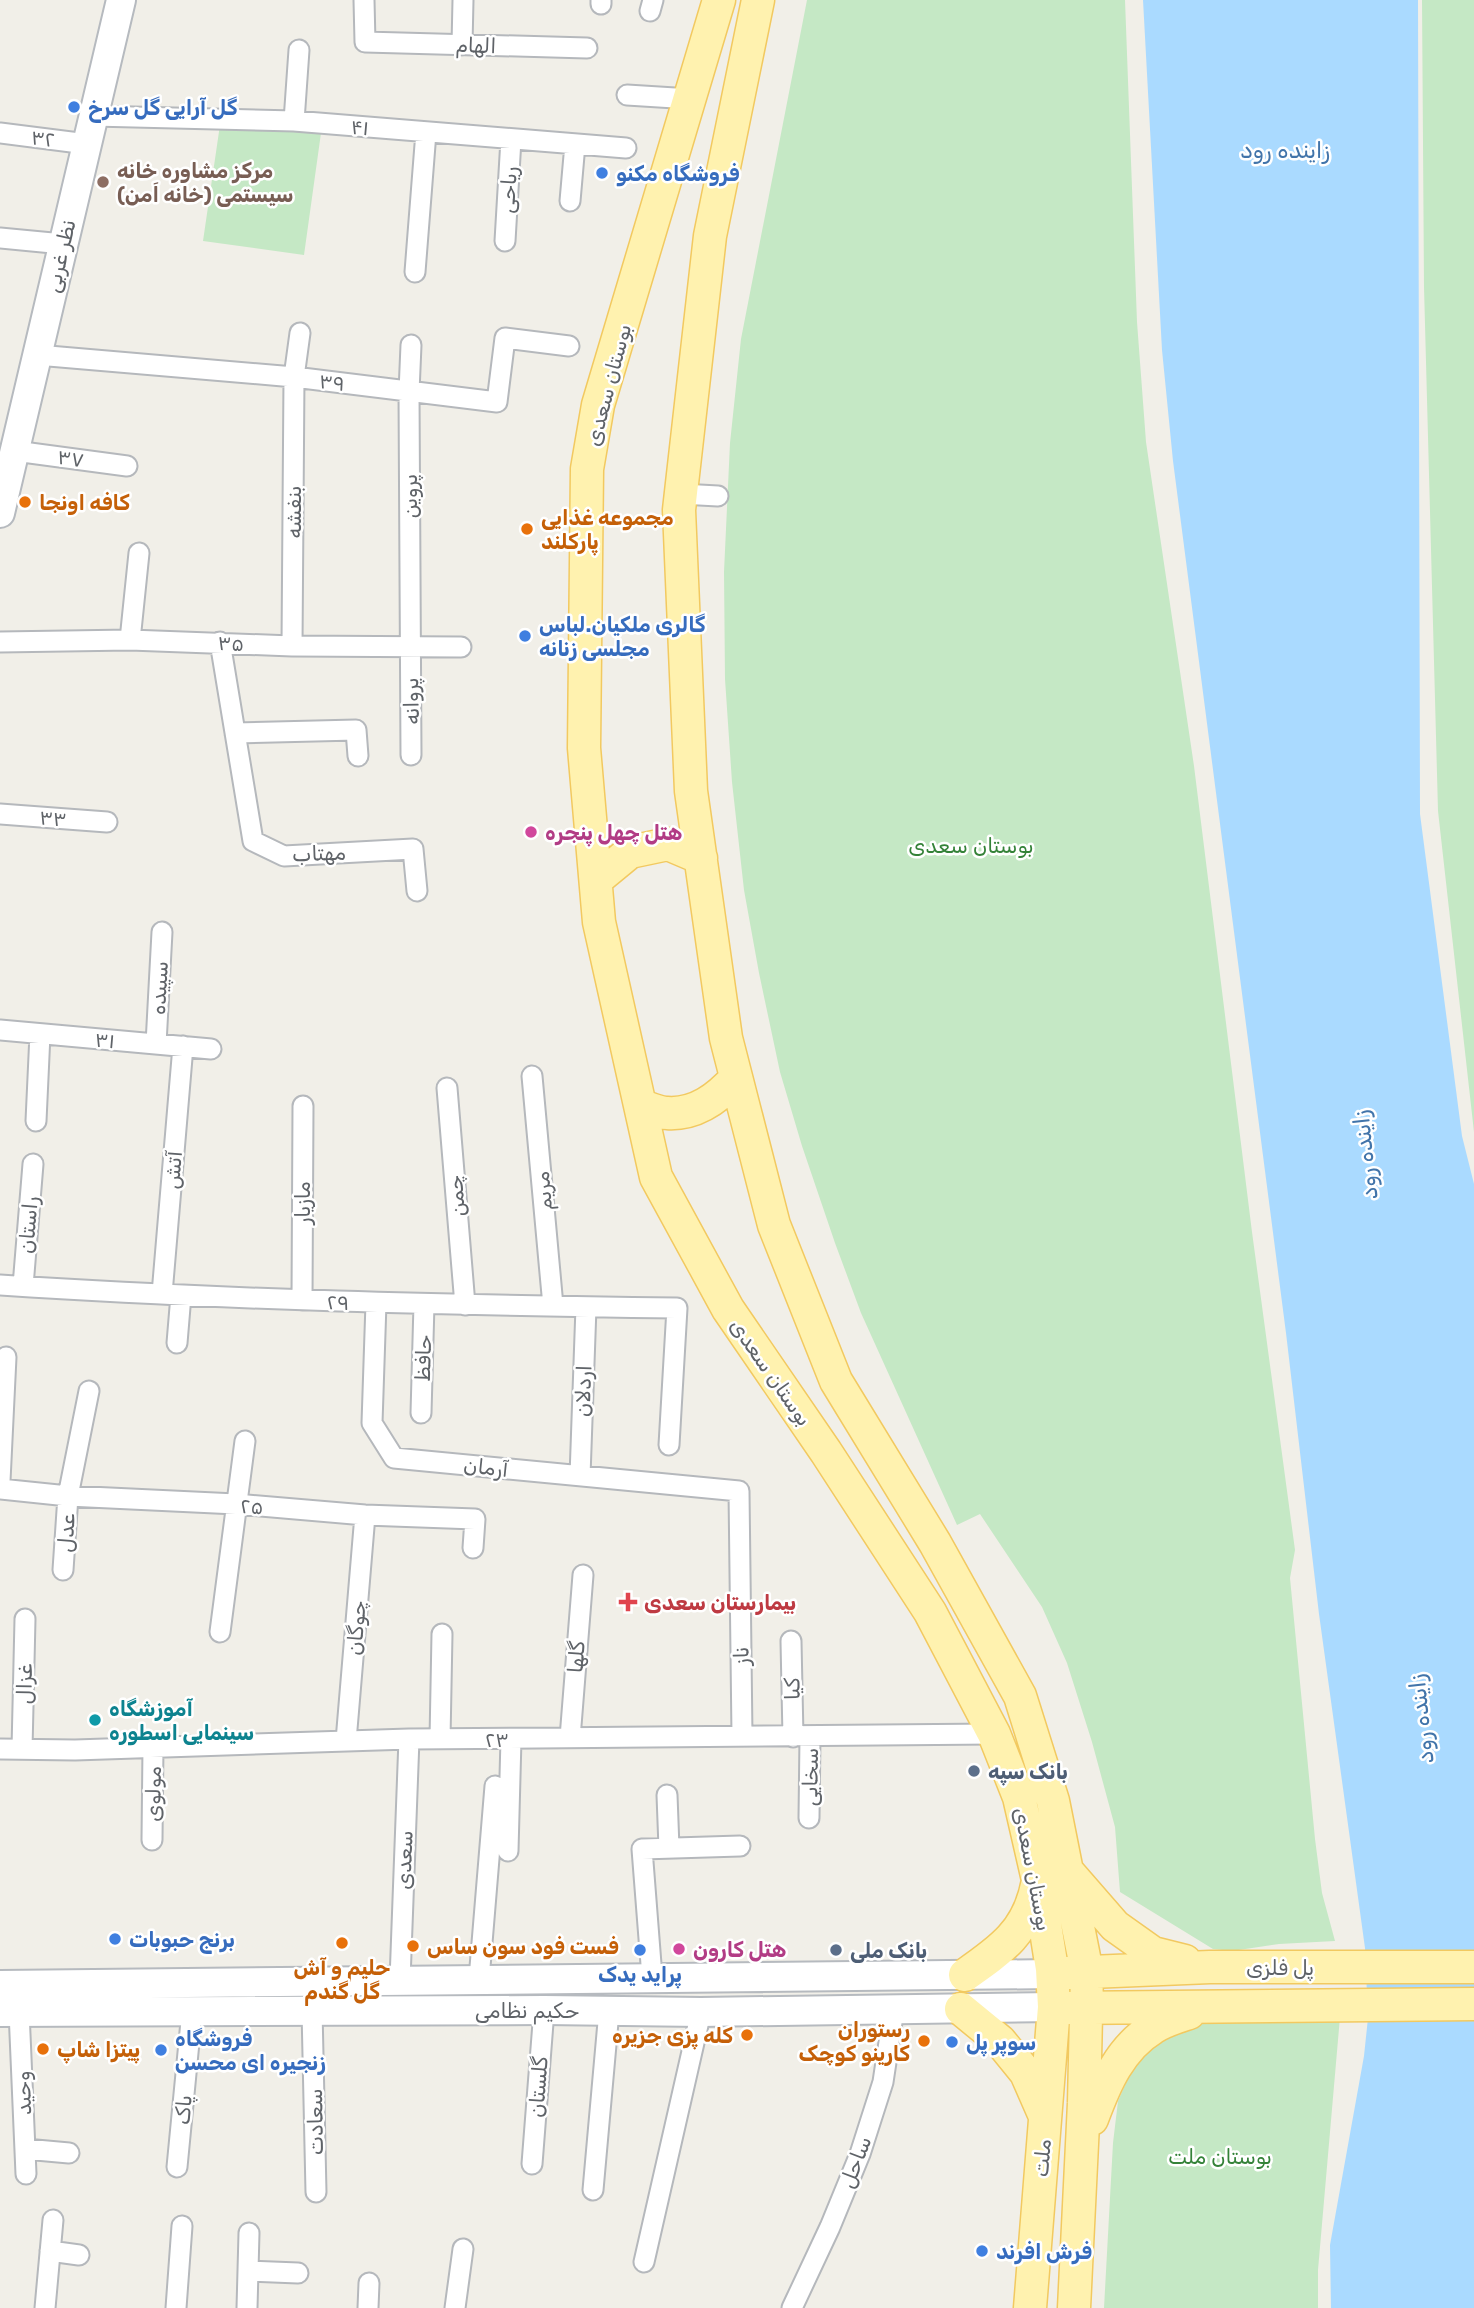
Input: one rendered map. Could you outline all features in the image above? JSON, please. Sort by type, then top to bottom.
[{"type":"main road","name":"نظر غربی","points":[[0,513],[121,0]]},
{"type":"main road","name":"بوستان سعدی","points":[[719,0],[598,405],[587,468],[584,748],[599,922],[656,1177],[728,1309],[826,1452],[930,1612],[994,1734],[1053,1877],[1087,1972],[1088,2008]]},
{"type":"main road","name":"بوستان سعدی","points":[[758,0],[710,236],[679,510],[691,791],[726,1038],[774,1225],[836,1381],[935,1543],[1020,1696],[1053,1801],[1054,2007]]},
{"type":"main road","points":[[596,880],[630,852],[642,849],[668,844],[701,859]]},
{"type":"main road","points":[[640,1105],[667,1113],[697,1108],[718,1097],[736,1078]]},
{"type":"main road","points":[[965,1975],[995,1954],[1020,1929],[1053,1877],[1153,1953],[1210,1967]]},
{"type":"main road","name":"پل فلزی","points":[[1052,1974],[1210,1967],[1474,1967]]},
{"type":"main road","name":"حکیم نظامی","points":[[0,1985],[1052,1974]]},
{"type":"main road","name":"پل فلزی","points":[[1054,2007],[1474,2004]]},
{"type":"main road","points":[[1082,2147],[1106,2082],[1134,2041],[1155,2026],[1206,2006]]},
{"type":"main road","name":"حکیم نظامی","points":[[10,2012],[701,2012],[1054,2007]]},
{"type":"main road","name":"ملت","points":[[1030,2308],[1054,2007]]},
{"type":"main road","name":"ملت","points":[[1074,2308],[1088,2008]]},
{"type":"main road","points":[[961,2009],[1000,2041],[1026,2073],[1045,2118]]},
{"type":"street","name":"الهام","points":[[364,0],[365,42],[587,48]]},
{"type":"street","points":[[462,45],[463,0]]},
{"type":"street","points":[[295,121],[299,50]]},
{"type":"street","points":[[627,95],[691,99]]},
{"type":"street","name":"۴۱","points":[[93,116],[295,121],[626,148]]},
{"type":"street","points":[[415,272],[426,132]]},
{"type":"street","name":"۳۲","points":[[0,133],[87,144]]},
{"type":"street","name":"ریاحی","points":[[505,241],[511,139]]},
{"type":"street","points":[[570,201],[575,144]]},
{"type":"street","points":[[0,238],[63,244]]},
{"type":"street","name":"بنفشه","points":[[292,646],[294,377],[300,333]]},
{"type":"street","name":"۳۹","points":[[37,355],[294,377],[497,402],[505,338],[569,346]]},
{"type":"street","name":"پروین","points":[[410,648],[411,345]]},
{"type":"street","name":"۳۷","points":[[15,451],[127,466]]},
{"type":"street","points":[[681,495],[724,499]]},
{"type":"street","points":[[130,640],[139,553]]},
{"type":"street","name":"۳۵","points":[[0,642],[130,640],[292,646],[461,647]]},
{"type":"street","name":"مهتاب","points":[[220,642],[253,841],[284,856],[413,849],[417,891]]},
{"type":"street","name":"پروانه","points":[[410,648],[411,755]]},
{"type":"street","points":[[235,733],[356,730],[358,756]]},
{"type":"street","name":"۳۳","points":[[0,814],[107,822]]},
{"type":"street","name":"سپیده","points":[[156,1044],[162,932]]},
{"type":"street","name":"۳۱","points":[[0,1030],[211,1049]]},
{"type":"street","points":[[36,1121],[40,1034]]},
{"type":"street","name":"آتش","points":[[177,1343],[172,1295],[183,1046]]},
{"type":"street","name":"مریم","points":[[532,1076],[553,1306]]},
{"type":"street","name":"چمن","points":[[447,1088],[465,1305]]},
{"type":"street","name":"مازیار","points":[[302,1300],[303,1106]]},
{"type":"street","name":"راستان","points":[[23,1286],[33,1164]]},
{"type":"street","name":"۲۹","points":[[0,1285],[376,1303],[677,1308],[669,1445]]},
{"type":"street","name":"آرمان","points":[[376,1303],[372,1423],[394,1458],[739,1491]]},
{"type":"street","name":"حافظ","points":[[421,1413],[424,1304]]},
{"type":"street","name":"اردلان","points":[[579,1476],[586,1307]]},
{"type":"street","points":[[0,1481],[6,1357]]},
{"type":"street","name":"عدل","points":[[63,1570],[68,1496],[89,1391]]},
{"type":"street","points":[[220,1632],[245,1441]]},
{"type":"street","name":"۲۵","points":[[0,1489],[68,1496],[236,1504],[365,1515],[475,1519],[473,1548]]},
{"type":"street","name":"ناز","points":[[739,1491],[742,1737]]},
{"type":"street","name":"چوگان","points":[[346,1741],[365,1515]]},
{"type":"street","name":"گلها","points":[[570,1738],[583,1575]]},
{"type":"street","name":"غزال","points":[[22,1749],[25,1619]]},
{"type":"street","points":[[440,1739],[442,1634]]},
{"type":"street","name":"کیا","points":[[791,1641],[802,1737]]},
{"type":"street","name":"۲۳","points":[[0,1749],[153,1748],[409,1739],[994,1734]]},
{"type":"street","name":"سخایی","points":[[802,1737],[809,1818]]},
{"type":"street","name":"سعدی","points":[[400,1980],[409,1739]]},
{"type":"street","points":[[508,1851],[511,1739]]},
{"type":"street","name":"مولوی","points":[[152,1840],[153,1748]]},
{"type":"street","points":[[479,1979],[495,1786]]},
{"type":"street","points":[[667,1795],[669,1848]]},
{"type":"street","points":[[652,1978],[642,1849],[740,1846]]},
{"type":"street","name":"ساحل","points":[[792,2308],[860,2154],[883,2082],[894,2009]]},
{"type":"street","name":"سعادت","points":[[312,2010],[316,2192]]},
{"type":"street","name":"گلستان","points":[[532,2164],[544,2010]]},
{"type":"street","name":"پاک","points":[[177,2167],[192,2011]]},
{"type":"street","points":[[593,2190],[610,2011]]},
{"type":"street","name":"وحید","points":[[10,2012],[26,2174]]},
{"type":"street","points":[[644,2262],[701,2012]]},
{"type":"street","points":[[25,2150],[69,2153]]},
{"type":"street","points":[[45,2308],[53,2220]]},
{"type":"street","points":[[176,2308],[182,2226]]},
{"type":"street","points":[[247,2308],[249,2233]]},
{"type":"street","points":[[455,2308],[463,2249]]},
{"type":"street","points":[[50,2250],[79,2255]]},
{"type":"street","points":[[248,2270],[298,2273]]},
{"type":"street","points":[[368,2308],[369,2283]]},
{"type":"green space","name":"بوستان سعدی","points":[[807,0],[1125,0],[1137,322],[1146,442],[1194,766],[1295,1550],[1290,1578],[1315,1839],[1322,1893],[1335,1941],[1279,1944],[1232,1951],[1213,1949],[1120,1892],[1115,1827],[1067,1663],[1042,1607],[980,1514],[957,1525],[861,1313],[802,1146],[780,1072],[744,890],[732,782],[725,679],[724,572],[730,443],[741,339]]},
{"type":"green space","points":[[1422,0],[1474,0],[1474,1132],[1438,811],[1424,287]]},
{"type":"green space","points":[[221,118],[321,133],[304,255],[203,241]]},
{"type":"green space","name":"بوستان ملت","points":[[1340,2017],[1318,2270],[1318,2308],[1104,2308],[1113,2143],[1118,2101],[1136,2060],[1167,2035],[1196,2024]]},
{"type":"water","name":"زاینده رود","points":[[1143,0],[1418,0],[1420,814],[1462,1136],[1474,1184],[1474,2308],[1331,2308],[1330,2245],[1364,2056],[1368,2018],[1365,1948],[1319,1614],[1286,1333],[1173,461],[1162,350]]},
{"type":"place","name":"گل آرایی گل سرخ","points":[[74,107]]},
{"type":"place","name":"فروشگاه مکنو","points":[[602,173]]},
{"type":"place","name":"مرکز مشاوره خانه سیستمی (خانه اَمن)","points":[[103,182]]},
{"type":"place","name":"کافه اونجا","points":[[25,502]]},
{"type":"place","name":"مجموعه غذایی پارکلند","points":[[527,529]]},
{"type":"place","name":"گالری ملکیان.لباس مجلسی زنانه","points":[[525,636]]},
{"type":"place","name":"هتل چهل پنجره","points":[[531,832]]},
{"type":"place","name":"بیمارستان سعدی","points":[[628,1602]]},
{"type":"place","name":"آموزشگاه سینمایی اسطوره","points":[[95,1720]]},
{"type":"place","name":"بانک سپه","points":[[974,1771]]},
{"type":"place","name":"برنج حبوبات","points":[[115,1939]]},
{"type":"place","name":"حلیم و آش گل گندم","points":[[342,1943]]},
{"type":"place","name":"فست فود سون ساس","points":[[413,1946]]},
{"type":"place","name":"هتل کارون","points":[[679,1949]]},
{"type":"place","name":"پراید یدک","points":[[640,1950]]},
{"type":"place","name":"بانک ملی","points":[[836,1950]]},
{"type":"place","name":"کله پزی جزیره","points":[[747,2035]]},
{"type":"place","name":"رستوران کارینو کوچک","points":[[924,2041]]},
{"type":"place","name":"سوپر پل","points":[[952,2042]]},
{"type":"place","name":"پیتزا شاپ","points":[[43,2049]]},
{"type":"place","name":"فروشگاه زنجیره ای محسن","points":[[161,2050]]},
{"type":"place","name":"فرش افرند","points":[[982,2251]]}]
